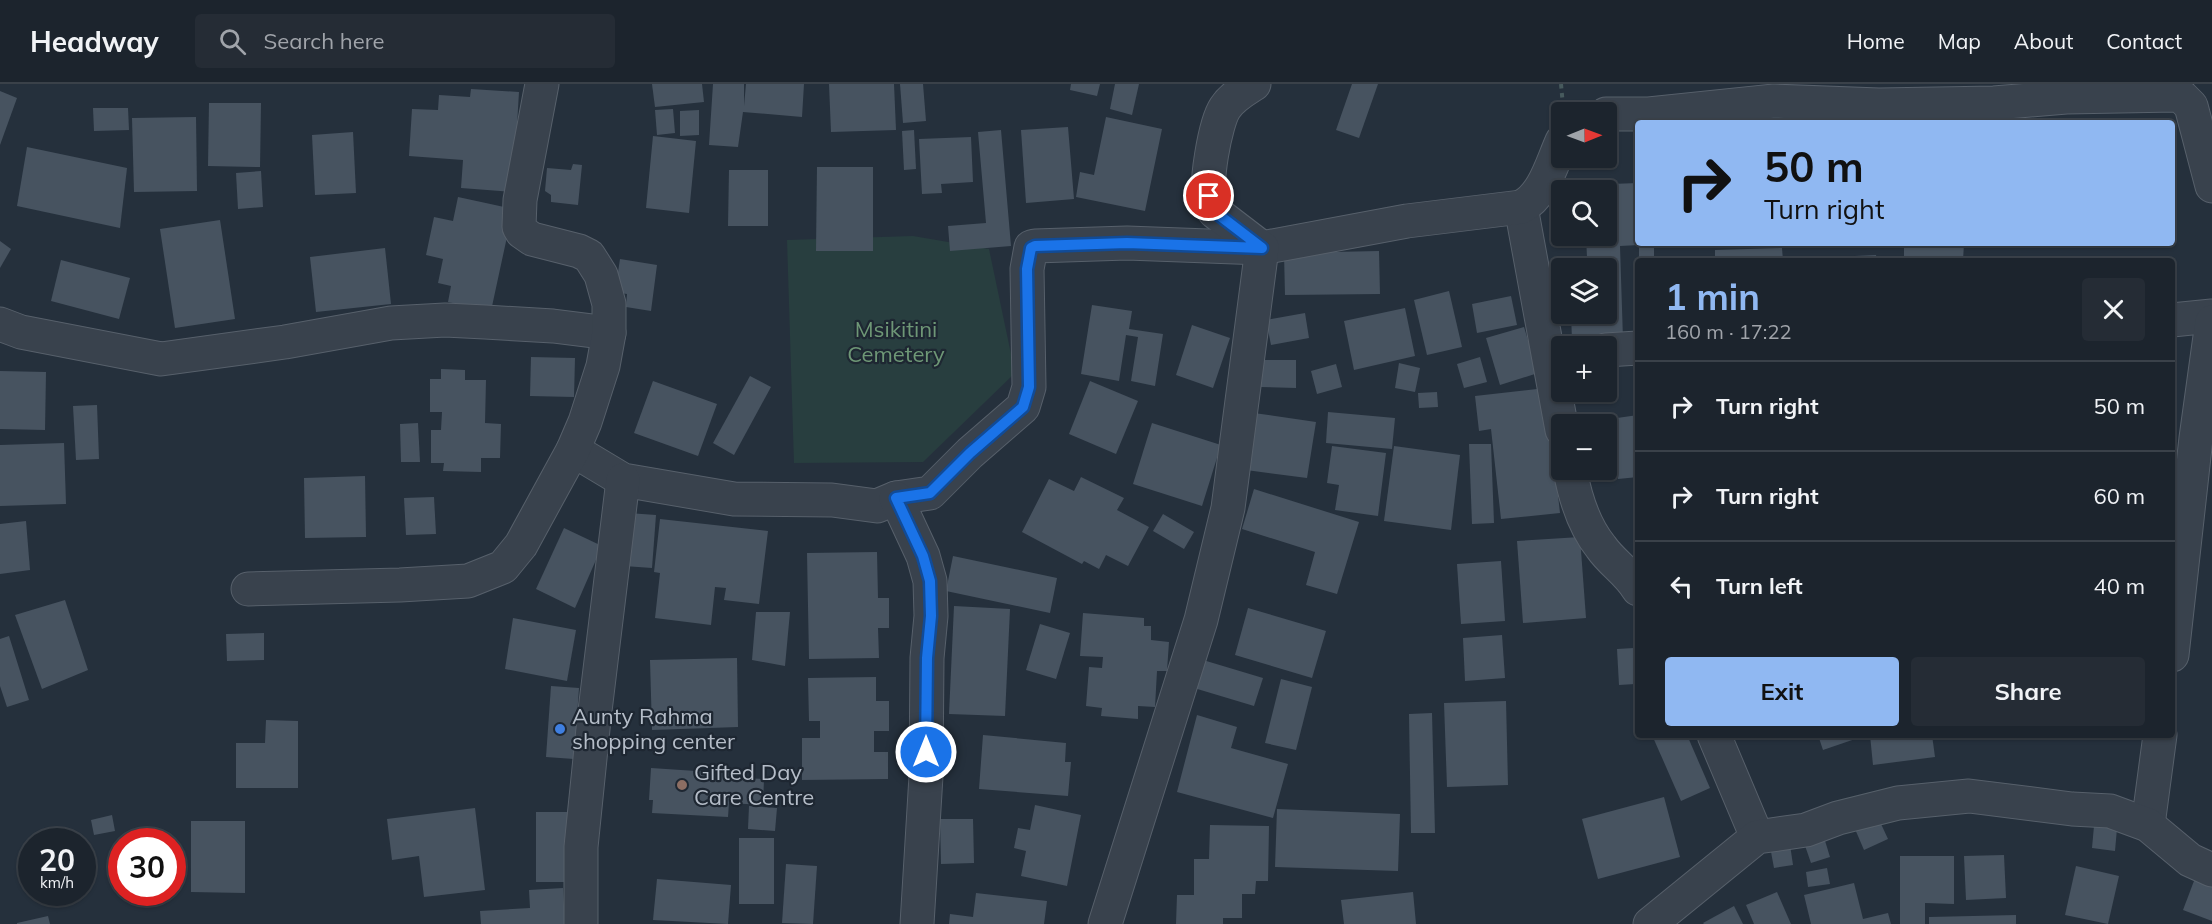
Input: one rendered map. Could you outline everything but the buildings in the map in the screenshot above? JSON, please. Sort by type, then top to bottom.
[{"type":"street","points":[[248,589],[468,581],[503,567],[521,545],[573,450],[585,422],[600,377],[609,333],[609,304],[601,275],[589,256],[532,238],[522,232],[519,227],[520,201],[542,84]]},
{"type":"street","points":[[1254,84],[1236,95],[1224,109],[1216,133],[1209,173],[1209,196],[1210,205],[1215,212],[1262,248]]},
{"type":"street","points":[[1617,114],[1649,114],[1774,101],[1879,105],[2175,95],[2182,97],[2191,106],[2212,186]]},
{"type":"street","points":[[573,450],[623,480],[734,499],[832,500],[877,506],[896,498],[930,493],[970,453],[1023,407],[1029,387],[1027,269],[1031,248],[1127,243],[1262,248],[1407,221],[1521,207],[1533,199],[1539,191],[1551,165]]},
{"type":"street","points":[[1521,207],[1551,336]]},
{"type":"street","points":[[1105,924],[1201,620],[1225,519],[1262,248]]},
{"type":"street","points":[[2175,320],[2212,316]]},
{"type":"street","points":[[0,324],[21,332],[161,359],[285,342],[391,323],[445,320],[553,326],[609,333]]},
{"type":"street","points":[[2175,607],[2180,526],[2210,341]]},
{"type":"street","points":[[1617,349],[1635,348]]},
{"type":"street","points":[[581,924],[582,835],[623,480]]},
{"type":"street","points":[[1572,480],[1575,497],[1601,548],[1635,579]]},
{"type":"street","points":[[896,498],[923,556],[930,581],[926,776],[917,924]]},
{"type":"street","points":[[1715,738],[1757,837]]},
{"type":"street","points":[[2148,825],[2160,738]]},
{"type":"street","points":[[1650,924],[1757,837],[1806,830],[1838,818],[1898,803],[1969,796],[2072,809],[2110,811],[2148,825],[2190,860],[2212,870]]},
{"type":"path","points":[[1561,84],[1562,102]]},
{"type":"green space","name":"Msikitini Cemetery","points":[[913,236],[989,249],[1015,373],[923,462],[794,463],[787,240]]},
{"type":"place","name":"Aunty Rahma shopping center","points":[[560,729]]},
{"type":"place","name":"Gifted Day Care Centre","points":[[682,785]]},
{"type":"route","points":[[926,752],[927,658],[931,616],[930,581],[923,556],[896,498],[930,493],[970,453],[1023,407],[1029,387],[1027,269],[1031,248],[1127,243],[1262,248],[1215,212],[1210,205],[1209,196]]}]
